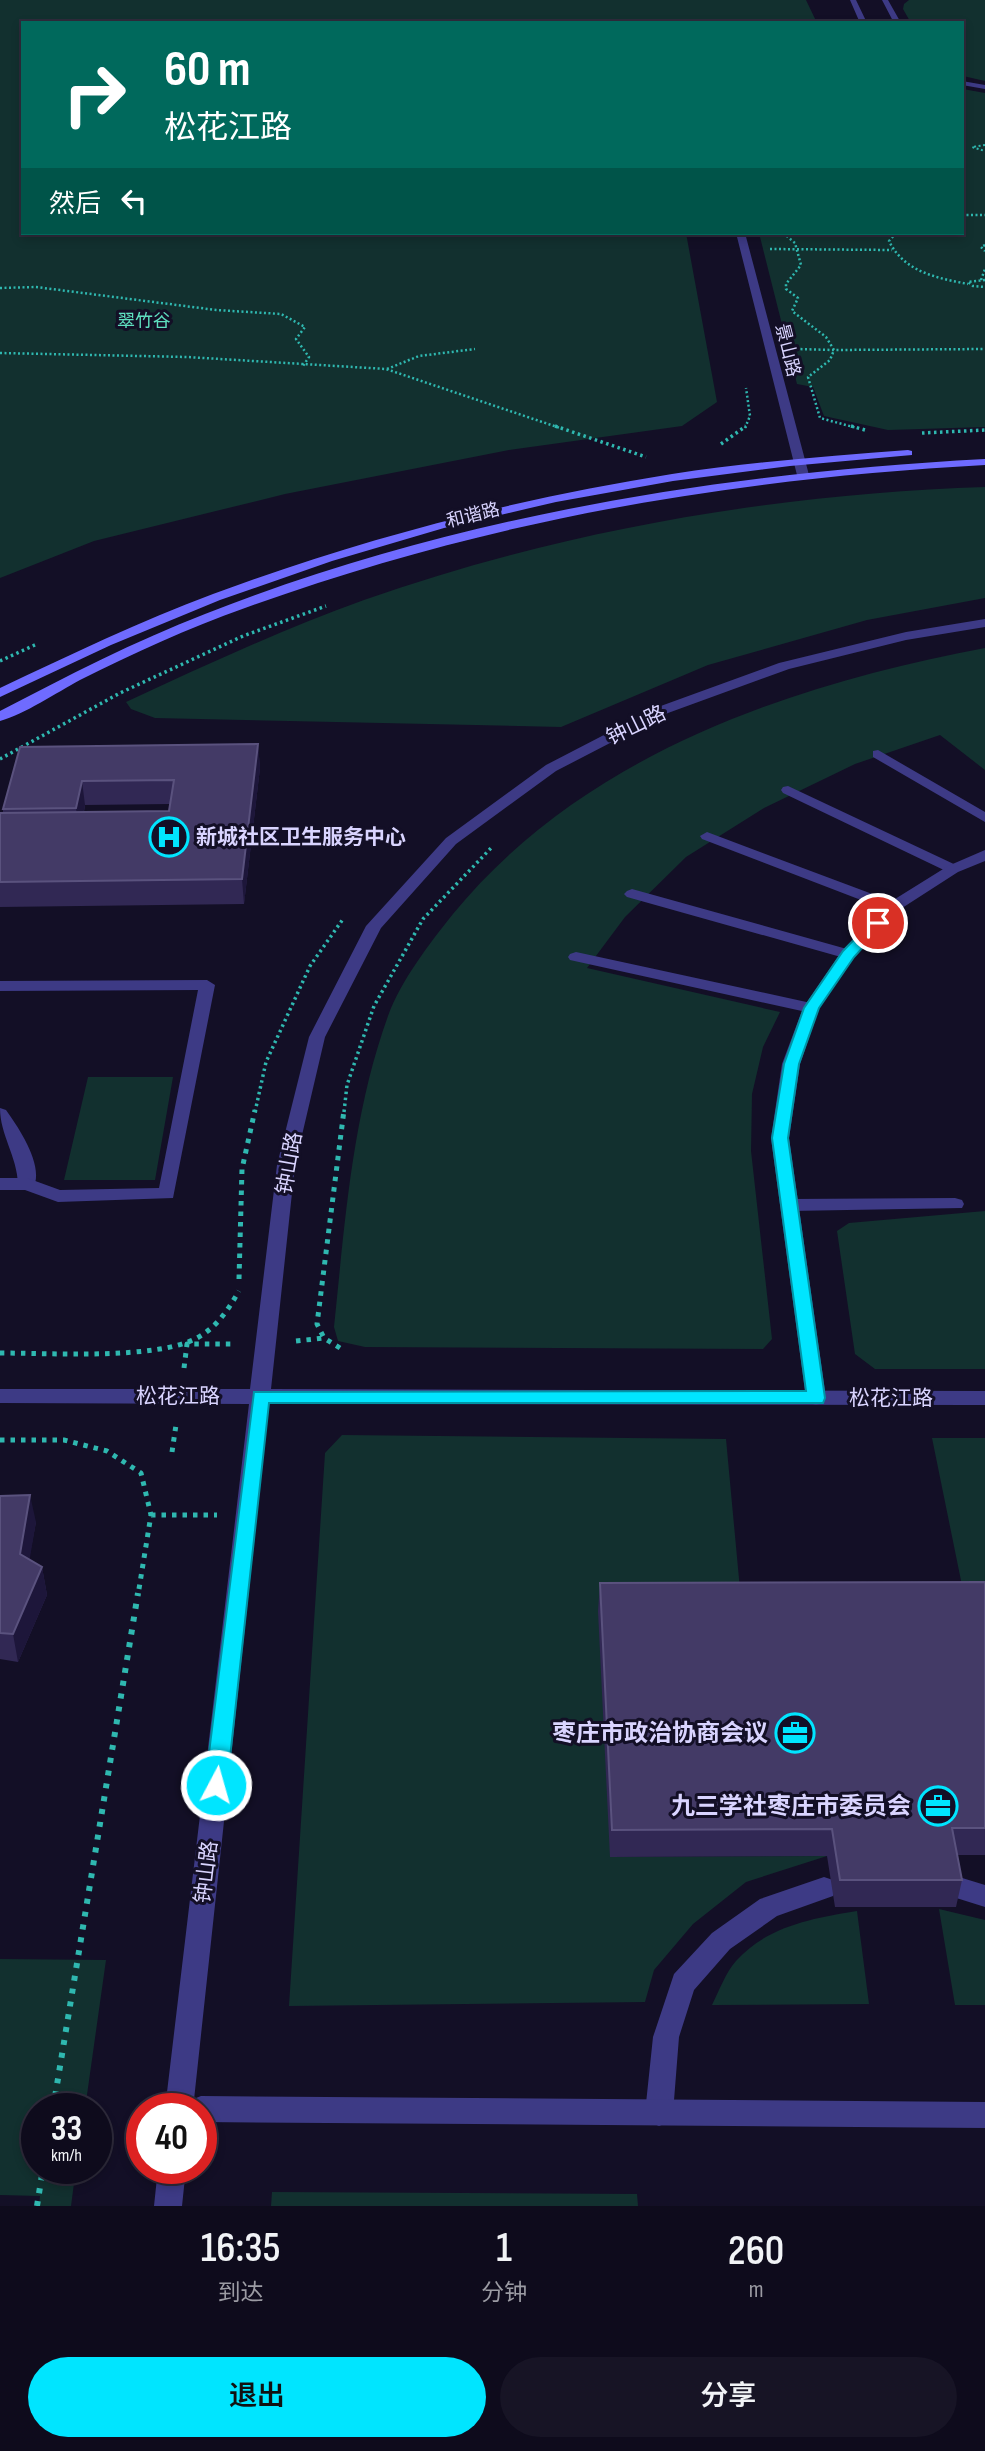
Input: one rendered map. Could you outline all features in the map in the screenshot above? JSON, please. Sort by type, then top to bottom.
[{"type":"main road","name":"和谐路","points":[[0,693],[89,649],[219,594],[371,544],[494,513],[623,486],[985,450]]},
{"type":"main road","name":"和谐路","points":[[0,717],[100,664],[239,605],[388,556],[496,527],[636,498],[801,469],[985,462]]},
{"type":"street","points":[[853,0],[863,21]]},
{"type":"street","points":[[885,0],[897,21]]},
{"type":"street","points":[[964,83],[985,87]]},
{"type":"street","name":"景山路","points":[[741,235],[801,469]]},
{"type":"street","name":"钟山路","points":[[181,2093],[286,1166],[317,1037],[374,926],[450,841],[551,768],[663,710],[784,666],[906,636],[985,623]]},
{"type":"street","points":[[878,754],[985,818]]},
{"type":"street","points":[[788,790],[953,869]]},
{"type":"street","points":[[708,836],[893,907]]},
{"type":"street","points":[[816,1398],[780,1138],[791,1064],[811,1008],[848,954],[893,907],[953,869],[985,855]]},
{"type":"street","points":[[632,894],[848,954]]},
{"type":"street","points":[[576,957],[811,1008]]},
{"type":"street","points":[[0,986],[207,985],[167,1194],[58,1196],[27,1184],[0,1184]]},
{"type":"street","points":[[0,1114],[18,1138],[27,1167],[27,1184]]},
{"type":"street","points":[[790,1205],[955,1204]]},
{"type":"street","name":"松花江路","points":[[0,1396],[985,1398]]},
{"type":"street","points":[[659,2113],[666,2038],[683,1983],[721,1941],[769,1907],[824,1888]]},
{"type":"street","points":[[959,1888],[985,1896]]},
{"type":"street","points":[[217,2109],[985,2115]]},
{"type":"street","points":[[168,2206],[170,2184]]},
{"type":"path","points":[[972,149],[976,145],[985,145]]},
{"type":"path","points":[[964,149],[985,151]]},
{"type":"path","points":[[964,215],[985,215]]},
{"type":"path","points":[[785,235],[795,243],[801,265],[786,284],[786,289],[798,298],[792,312],[798,320],[825,335],[834,349]]},
{"type":"path","points":[[894,235],[889,241],[892,250],[900,259],[919,270],[985,287]]},
{"type":"path","points":[[985,245],[981,247],[985,251]]},
{"type":"path","points":[[745,249],[892,250]]},
{"type":"path","points":[[968,284],[969,281],[983,280],[985,269]]},
{"type":"path","points":[[0,288],[36,287],[216,310],[281,314],[305,327],[296,339],[309,357],[303,366]]},
{"type":"path","points":[[386,369],[419,356],[475,349]]},
{"type":"path","points":[[770,349],[985,349]]},
{"type":"path","points":[[834,349],[830,360],[808,377],[820,418],[876,432]]},
{"type":"path","points":[[0,353],[187,357],[386,369],[651,459]]},
{"type":"path","points":[[921,433],[985,430]]},
{"type":"path","points":[[0,759],[120,693],[243,636],[334,603]]},
{"type":"path","points":[[340,1348],[324,1338],[317,1324],[347,1085],[373,1006],[423,919],[500,838]]},
{"type":"path","points":[[0,1353],[157,1352],[189,1342],[220,1321],[239,1293],[242,1169],[266,1062],[310,966],[350,910]]},
{"type":"path","points":[[0,1440],[64,1440],[107,1451],[141,1472],[152,1515],[56,2093]]},
{"type":"path","points":[[37,2206],[40,2184]]},
{"type":"green space","name":"翠竹谷","points":[[0,0],[806,0],[816,21],[21,21],[21,235],[686,235],[717,402],[682,426],[509,450],[285,494],[94,541],[0,578]]},
{"type":"green space","points":[[909,0],[985,0],[985,81],[964,76],[964,21],[910,21],[903,9]]},
{"type":"green space","points":[[964,89],[985,93],[985,427],[888,430],[824,416],[813,387],[797,384],[760,235],[964,235]]},
{"type":"green space","points":[[985,487],[985,598],[867,620],[708,665],[561,727],[155,718],[131,709],[126,702],[244,648],[334,611],[439,575],[515,554],[593,535],[749,507],[906,491]]},
{"type":"green space","points":[[985,648],[985,770],[940,735],[855,764],[764,808],[686,857],[625,917],[587,968],[780,1012],[763,1047],[752,1094],[751,1151],[772,1339],[763,1349],[365,1347],[338,1341],[334,1327],[346,1209],[358,1131],[366,1092],[388,1016],[400,989],[426,950],[453,914],[505,858],[563,811],[627,770],[694,735],[765,706],[837,683]]},
{"type":"green space","points":[[88,1077],[173,1077],[155,1180],[64,1180]]},
{"type":"green space","points":[[985,1211],[985,1369],[875,1369],[855,1354],[837,1231],[849,1223]]},
{"type":"green space","points":[[342,1435],[726,1439],[742,1611],[610,1857],[827,1856],[746,1882],[693,1924],[654,1970],[645,2002],[289,2006],[325,1453]]},
{"type":"green space","points":[[932,1438],[985,1438],[985,1610],[967,1610]]},
{"type":"green space","points":[[939,1909],[985,1920],[985,2005],[955,2005]]},
{"type":"green space","points":[[857,1911],[869,2004],[712,2005],[732,1965],[762,1939],[808,1921]]},
{"type":"green space","points":[[0,1959],[106,1960],[87,2093],[21,2093],[21,2184],[74,2184],[71,2206],[39,2206],[40,2196],[0,2195]]},
{"type":"green space","points":[[272,2192],[637,2194],[638,2206],[271,2206]]},
{"type":"building","name":"新城社区卫生服务中心","points":[[258,744],[242,879],[0,882],[0,813],[169,811],[174,780],[82,781],[76,808],[3,809],[20,747]]},
{"type":"building","points":[[30,1495],[20,1554],[42,1567],[13,1634],[0,1633],[0,1496]]},
{"type":"building","name":"枣庄市政治协商会议","points":[[985,1582],[985,1828],[952,1828],[962,1880],[840,1880],[832,1829],[612,1830],[600,1583]]},
{"type":"place","name":"新城社区卫生服务中心","points":[[169,837]]},
{"type":"place","name":"枣庄市政治协商会议","points":[[795,1733]]},
{"type":"place","name":"九三学社枣庄市委员会","points":[[938,1806]]},
{"type":"route","points":[[216,1785],[261,1397],[816,1398],[780,1138],[791,1064],[811,1008],[848,954],[878,923]]}]
